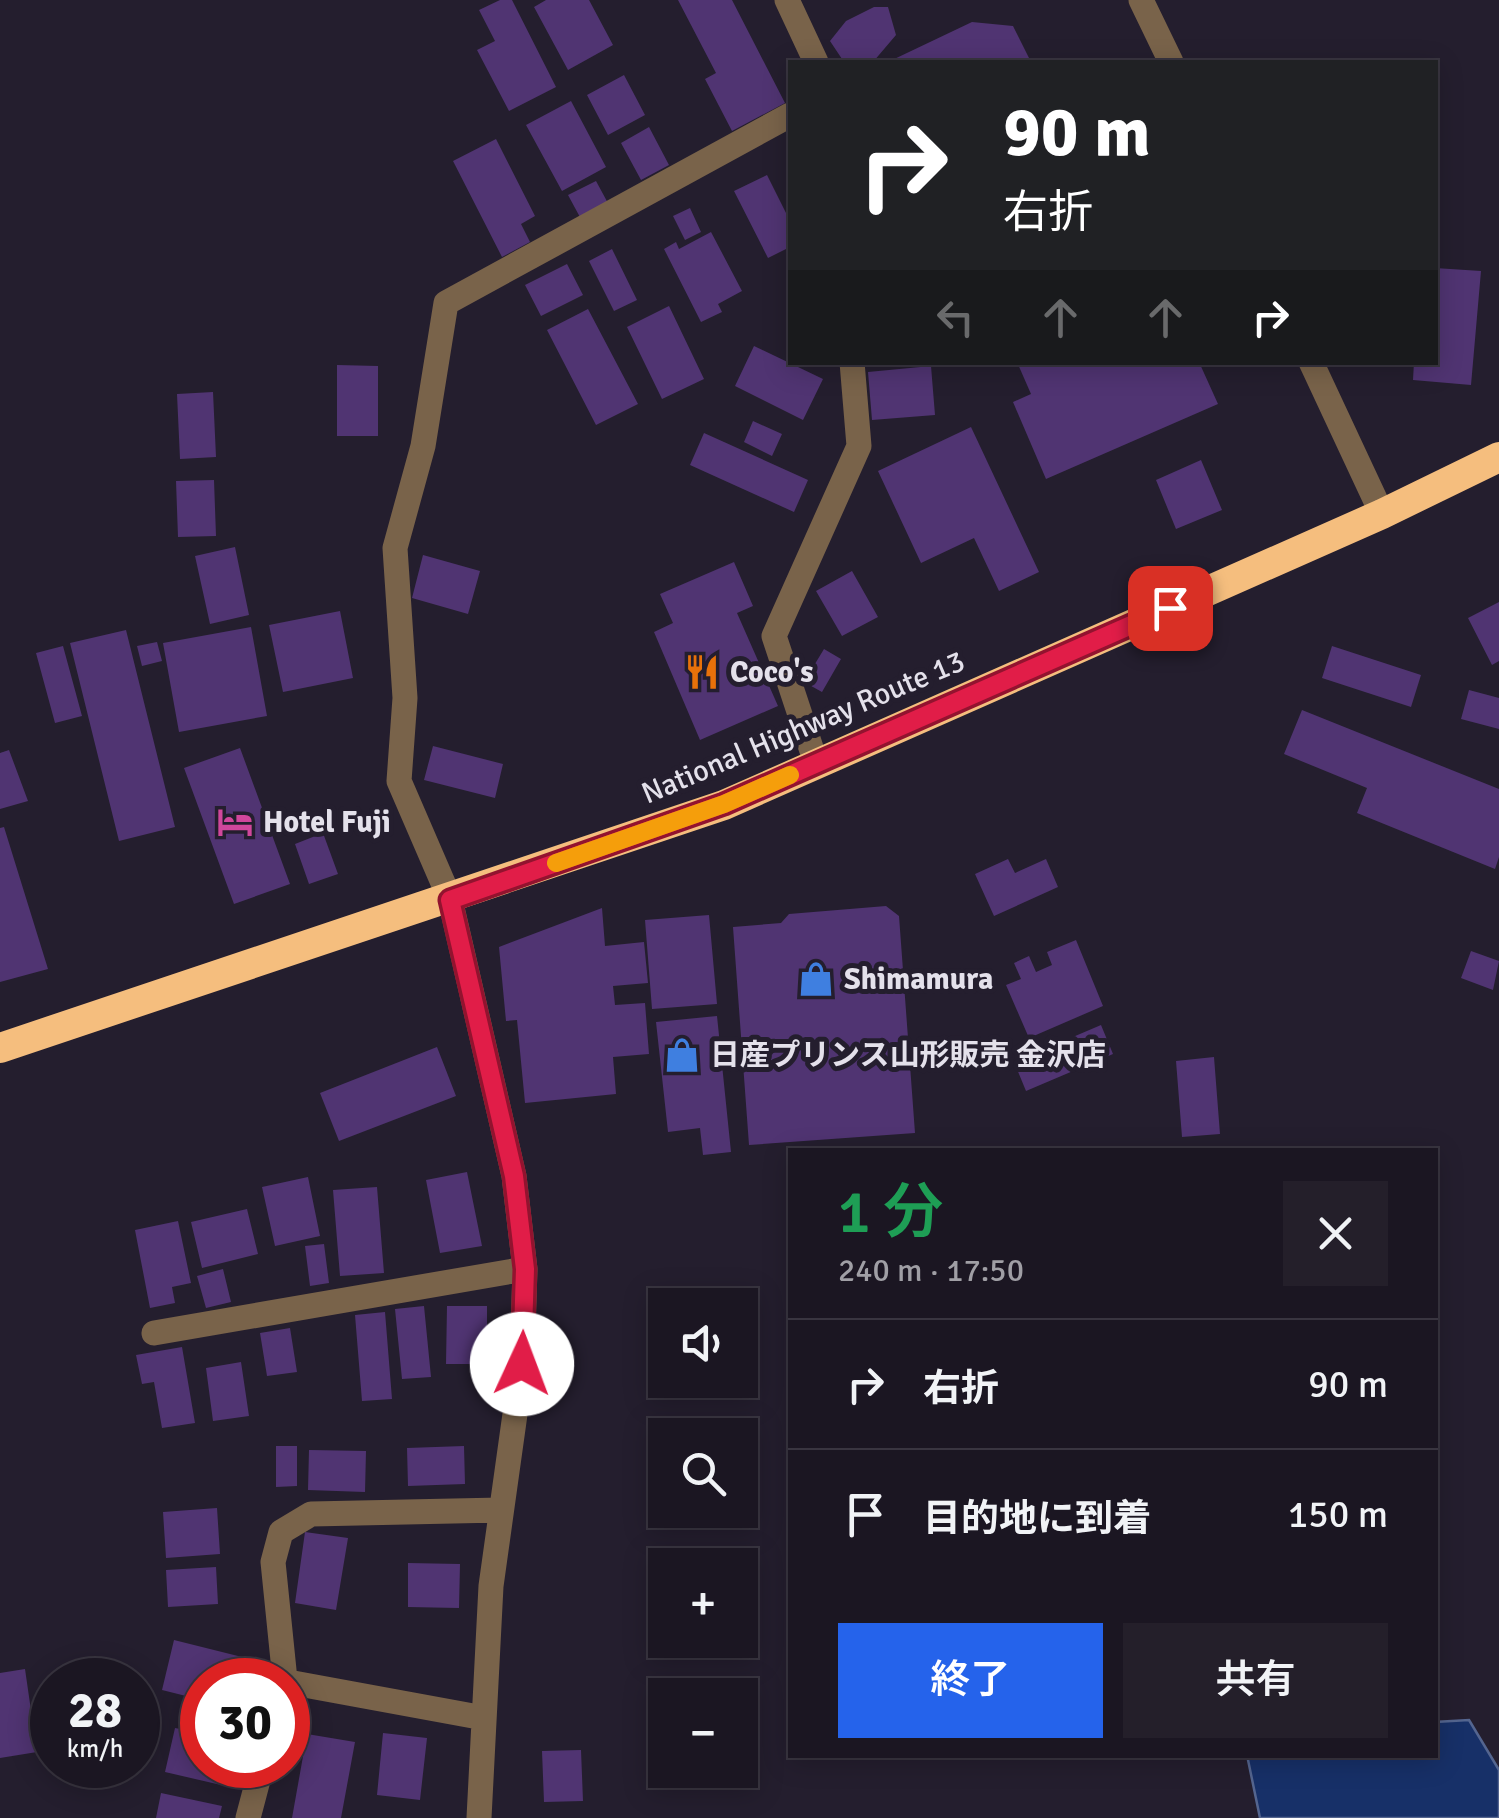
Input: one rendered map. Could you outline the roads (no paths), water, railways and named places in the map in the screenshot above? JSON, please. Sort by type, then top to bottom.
[{"type":"highway","name":"National Highway Route 13","points":[[0,1048],[450,900],[724,804],[1382,514],[1499,458]]},
{"type":"street","points":[[787,0],[815,60]]},
{"type":"street","points":[[1142,0],[1170,60]]},
{"type":"street","points":[[479,1818],[491,1586],[522,1364],[525,1269],[514,1176],[450,900],[398,782],[405,698],[395,548],[423,446],[446,303],[788,116]]},
{"type":"street","points":[[816,763],[774,636],[859,446],[852,365]]},
{"type":"street","points":[[1312,365],[1382,514]]},
{"type":"street","points":[[154,1333],[525,1269]]},
{"type":"street","points":[[283,1658],[273,1562],[281,1532],[311,1514],[502,1510]]},
{"type":"street","points":[[310,1685],[484,1718]]},
{"type":"street","points":[[248,1818],[256,1788]]},
{"type":"water","points":[[1469,1720],[1499,1770],[1499,1818],[1260,1818],[1248,1758],[1438,1758],[1438,1722]]},
{"type":"place","name":"Coco's","points":[[702,672]]},
{"type":"place","name":"Hotel Fuji","points":[[235,822]]},
{"type":"place","name":"Shimamura","points":[[816,979]]},
{"type":"place","name":"日産プリンス山形販売 金沢店","points":[[682,1055]]}]
